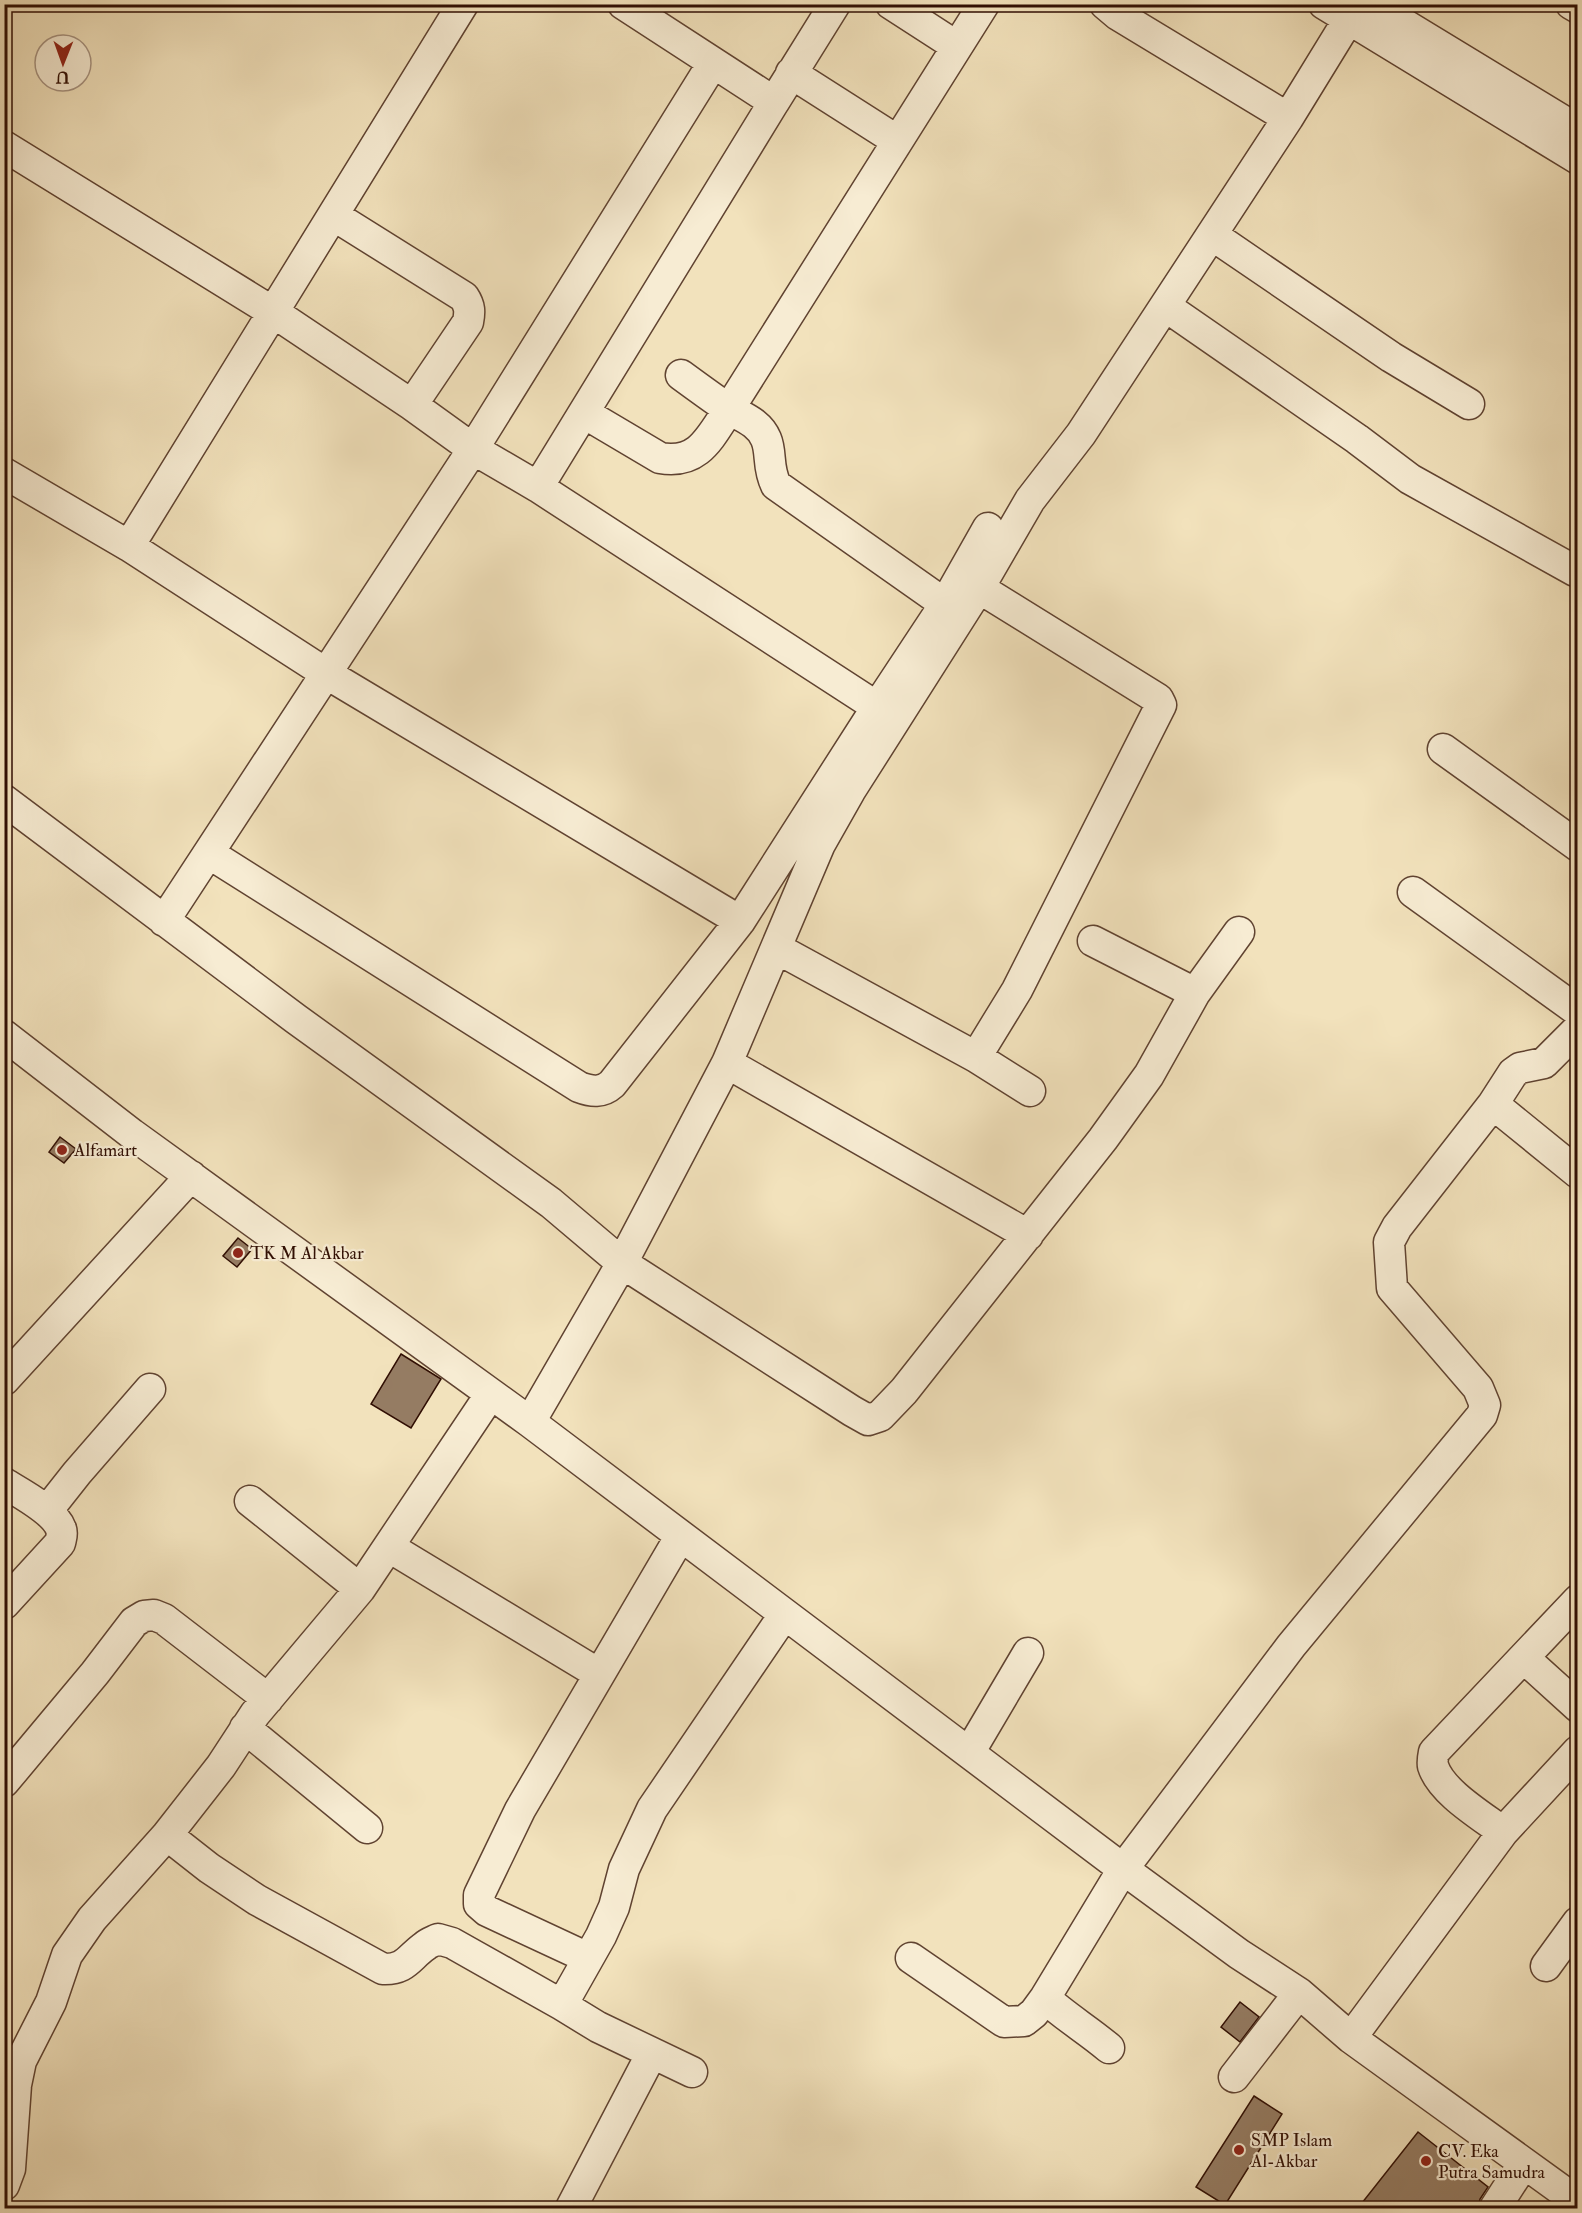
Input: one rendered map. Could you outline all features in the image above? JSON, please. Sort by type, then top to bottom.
[{"type":"street","points":[[129,546],[463,4]]},
{"type":"street","points":[[623,4],[774,102]]},
{"type":"street","points":[[538,487],[835,4]]},
{"type":"street","points":[[891,4],[956,46]]},
{"type":"street","points":[[584,413],[660,458],[674,460],[688,457],[702,448],[729,409],[896,140],[984,4]]},
{"type":"street","points":[[1105,4],[1118,15],[1288,118]]},
{"type":"street","points":[[1571,4],[1578,8]]},
{"type":"street","points":[[530,1422],[622,1263],[727,1063],[820,844],[850,790],[979,588],[1030,500],[1081,434],[1288,118],[1369,14],[1506,101],[1578,159]]},
{"type":"street","points":[[164,921],[473,449],[713,63]]},
{"type":"street","points":[[792,73],[896,140]]},
{"type":"street","points":[[1506,101],[1578,130]]},
{"type":"street","points":[[4,146],[273,312],[412,405],[473,449],[538,487],[877,707]]},
{"type":"street","points":[[333,215],[464,297],[469,304],[471,311],[468,322],[412,405]]},
{"type":"street","points":[[1212,235],[1391,357],[1469,404]]},
{"type":"street","points":[[1165,306],[1357,439],[1410,479],[1575,571]]},
{"type":"street","points":[[681,375],[729,409],[750,420],[763,432],[768,443],[770,473],[776,484],[945,604]]},
{"type":"street","points":[[4,473],[129,546],[327,674],[740,921]]},
{"type":"street","points":[[210,854],[579,1087],[590,1091],[607,1089],[740,921],[945,604],[988,528]]},
{"type":"street","points":[[976,1057],[1017,990],[1161,705],[1158,699],[979,588]]},
{"type":"street","points":[[1443,749],[1578,846]]},
{"type":"street","points":[[4,800],[296,1020],[551,1203],[622,1263],[772,1361],[868,1420],[880,1416],[894,1404],[1103,1139],[1149,1075],[1195,993],[1239,932]]},
{"type":"street","points":[[911,1958],[1004,2022],[1024,2020],[1034,2013],[1123,1869],[1291,1646],[1482,1415],[1485,1405],[1478,1388],[1392,1288],[1389,1242],[1397,1227],[1493,1104],[1513,1073],[1520,1068],[1544,1063],[1577,1027],[1413,892]]},
{"type":"street","points":[[1094,941],[1195,993]]},
{"type":"street","points":[[776,948],[976,1057],[1030,1091]]},
{"type":"street","points":[[4,1035],[191,1176],[530,1422],[1123,1869],[1239,1954],[1299,1994],[1351,2038],[1578,2202]]},
{"type":"street","points":[[727,1063],[1028,1235]]},
{"type":"street","points":[[1493,1104],[1578,1173]]},
{"type":"street","points":[[4,1380],[191,1176]]},
{"type":"street","points":[[47,1511],[150,1389]]},
{"type":"street","points":[[4,2185],[10,2169],[16,2085],[21,2061],[51,2002],[67,1955],[92,1919],[167,1835],[220,1766],[245,1728],[360,1589],[490,1395]]},
{"type":"street","points":[[4,1483],[47,1511],[58,1523],[62,1532],[60,1543],[4,1604]]},
{"type":"street","points":[[250,1502],[360,1589]]},
{"type":"street","points":[[588,1958],[487,1911],[479,1904],[479,1895],[520,1810],[680,1537]]},
{"type":"street","points":[[389,1547],[599,1674]]},
{"type":"street","points":[[1503,1832],[1450,1791],[1432,1764],[1434,1752],[1578,1600]]},
{"type":"street","points":[[4,1782],[95,1673],[134,1622],[144,1616],[154,1615],[165,1619],[268,1700]]},
{"type":"street","points":[[562,2005],[614,1907],[624,1869],[652,1809],[784,1615]]},
{"type":"street","points":[[969,1753],[1028,1653]]},
{"type":"street","points":[[1524,1658],[1578,1707]]},
{"type":"street","points":[[245,1728],[367,1828]]},
{"type":"street","points":[[1351,2038],[1503,1832],[1578,1751]]},
{"type":"street","points":[[167,1835],[209,1868],[256,1900],[383,1969],[392,1970],[404,1965],[425,1946],[438,1939],[452,1943],[598,2027],[692,2072]]},
{"type":"street","points":[[1546,1966],[1578,1922]]},
{"type":"street","points":[[1234,2077],[1299,1994]]},
{"type":"street","points":[[1045,1998],[1109,2048]]},
{"type":"street","points":[[571,2208],[652,2053]]},
{"type":"street","points":[[1495,2208],[1524,2163]]},
{"type":"building","name":"Alfamart","points":[[60,1137],[76,1149],[64,1163],[49,1152]]},
{"type":"building","name":"TK M Al Akbar","points":[[238,1238],[252,1249],[237,1267],[223,1256]]},
{"type":"building","points":[[401,1354],[441,1379],[411,1428],[371,1404]]},
{"type":"building","points":[[1240,2002],[1259,2017],[1240,2042],[1221,2027]]},
{"type":"building","name":"SMP Islam Al-Akbar","points":[[1254,2096],[1282,2114],[1225,2205],[1196,2187]]},
{"type":"building","name":"CV. Eka Putra Samudra","points":[[1418,2132],[1488,2187],[1480,2199],[1478,2208],[1358,2208]]},
{"type":"place","name":"Alfamart","points":[[62,1150]]},
{"type":"place","name":"TK M Al Akbar","points":[[238,1253]]},
{"type":"place","name":"SMP Islam Al-Akbar","points":[[1239,2150]]},
{"type":"place","name":"CV. Eka Putra Samudra","points":[[1426,2161]]}]
